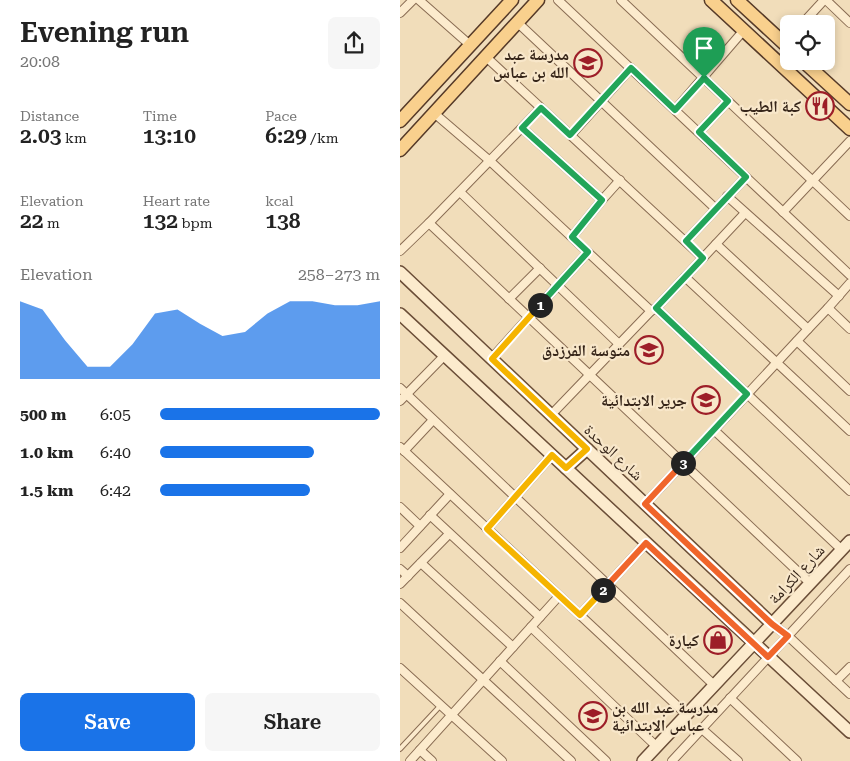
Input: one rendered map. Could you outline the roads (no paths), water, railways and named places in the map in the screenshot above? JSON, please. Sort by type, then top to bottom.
[{"type":"main road","points":[[400,121],[512,0]]},
{"type":"main road","points":[[400,150],[538,0]]},
{"type":"main road","points":[[711,0],[850,129]]},
{"type":"main road","points":[[737,0],[780,37]]},
{"type":"main road","points":[[813,70],[849,103]]},
{"type":"street","points":[[400,13],[413,0]]},
{"type":"street","points":[[419,0],[470,45]]},
{"type":"street","points":[[558,0],[850,275]]},
{"type":"street","points":[[621,0],[850,216]]},
{"type":"street","points":[[811,15],[825,0],[850,23]]},
{"type":"street","points":[[517,22],[716,209]]},
{"type":"street","points":[[675,110],[744,30]]},
{"type":"street","points":[[485,56],[703,258]]},
{"type":"street","points":[[570,135],[631,68]]},
{"type":"street","points":[[699,132],[728,101]]},
{"type":"street","points":[[400,251],[429,224],[541,108]]},
{"type":"street","points":[[434,113],[654,309],[850,491]]},
{"type":"street","points":[[522,128],[602,200]]},
{"type":"street","points":[[783,212],[850,141]]},
{"type":"street","points":[[686,241],[746,177]]},
{"type":"street","points":[[572,237],[620,180]]},
{"type":"street","points":[[460,192],[619,344]]},
{"type":"street","points":[[727,196],[839,296]]},
{"type":"street","points":[[551,415],[745,213]]},
{"type":"street","points":[[429,224],[810,583]]},
{"type":"street","points":[[716,244],[808,329]]},
{"type":"street","points":[[492,359],[588,252]]},
{"type":"street","points":[[509,299],[540,268]]},
{"type":"street","name":"شارع الوحدة","points":[[400,272],[772,624],[788,636],[850,694]]},
{"type":"street","points":[[685,277],[850,430]]},
{"type":"street","points":[[645,504],[850,283]]},
{"type":"street","points":[[828,308],[850,329]]},
{"type":"street","points":[[400,314],[850,732]]},
{"type":"street","points":[[797,341],[850,391]]},
{"type":"street","points":[[400,401],[445,355]]},
{"type":"street","points":[[400,388],[714,685]]},
{"type":"street","points":[[433,420],[402,449],[687,715]]},
{"type":"street","points":[[714,430],[842,550]]},
{"type":"street","points":[[566,468],[587,449]]},
{"type":"street","points":[[487,529],[552,455]]},
{"type":"street","points":[[400,548],[450,494]]},
{"type":"street","points":[[400,507],[420,526]]},
{"type":"street","points":[[430,515],[540,617]]},
{"type":"street","points":[[400,584],[449,534]]},
{"type":"street","name":"شارع الكرامة","points":[[642,761],[850,541]]},
{"type":"street","points":[[580,615],[646,543]]},
{"type":"street","points":[[421,563],[513,647]]},
{"type":"street","points":[[400,569],[408,576]]},
{"type":"street","points":[[672,761],[850,569]]},
{"type":"street","points":[[410,761],[559,596]]},
{"type":"street","points":[[400,603],[571,761]]},
{"type":"street","points":[[531,627],[656,746]]},
{"type":"street","points":[[500,661],[606,761]]},
{"type":"street","points":[[836,681],[850,667]]},
{"type":"street","points":[[400,668],[502,761]]},
{"type":"street","points":[[730,698],[797,761]]},
{"type":"street","points":[[702,729],[738,761]]},
{"type":"street","points":[[420,750],[432,761]]},
{"type":"lane","points":[[400,749],[441,705]]},
{"type":"place","name":"مدرسة عبد الله بن عباس","points":[[588,63]]},
{"type":"place","name":"كبة الطيب","points":[[820,106]]},
{"type":"place","name":"متوسة الفرزدق","points":[[649,350]]},
{"type":"place","name":"جرير الابتدائية","points":[[706,400]]},
{"type":"place","name":"كيارة","points":[[718,640]]},
{"type":"place","name":"مدرسة عبد الله بن عباس الابتدائية","points":[[593,716]]}]
